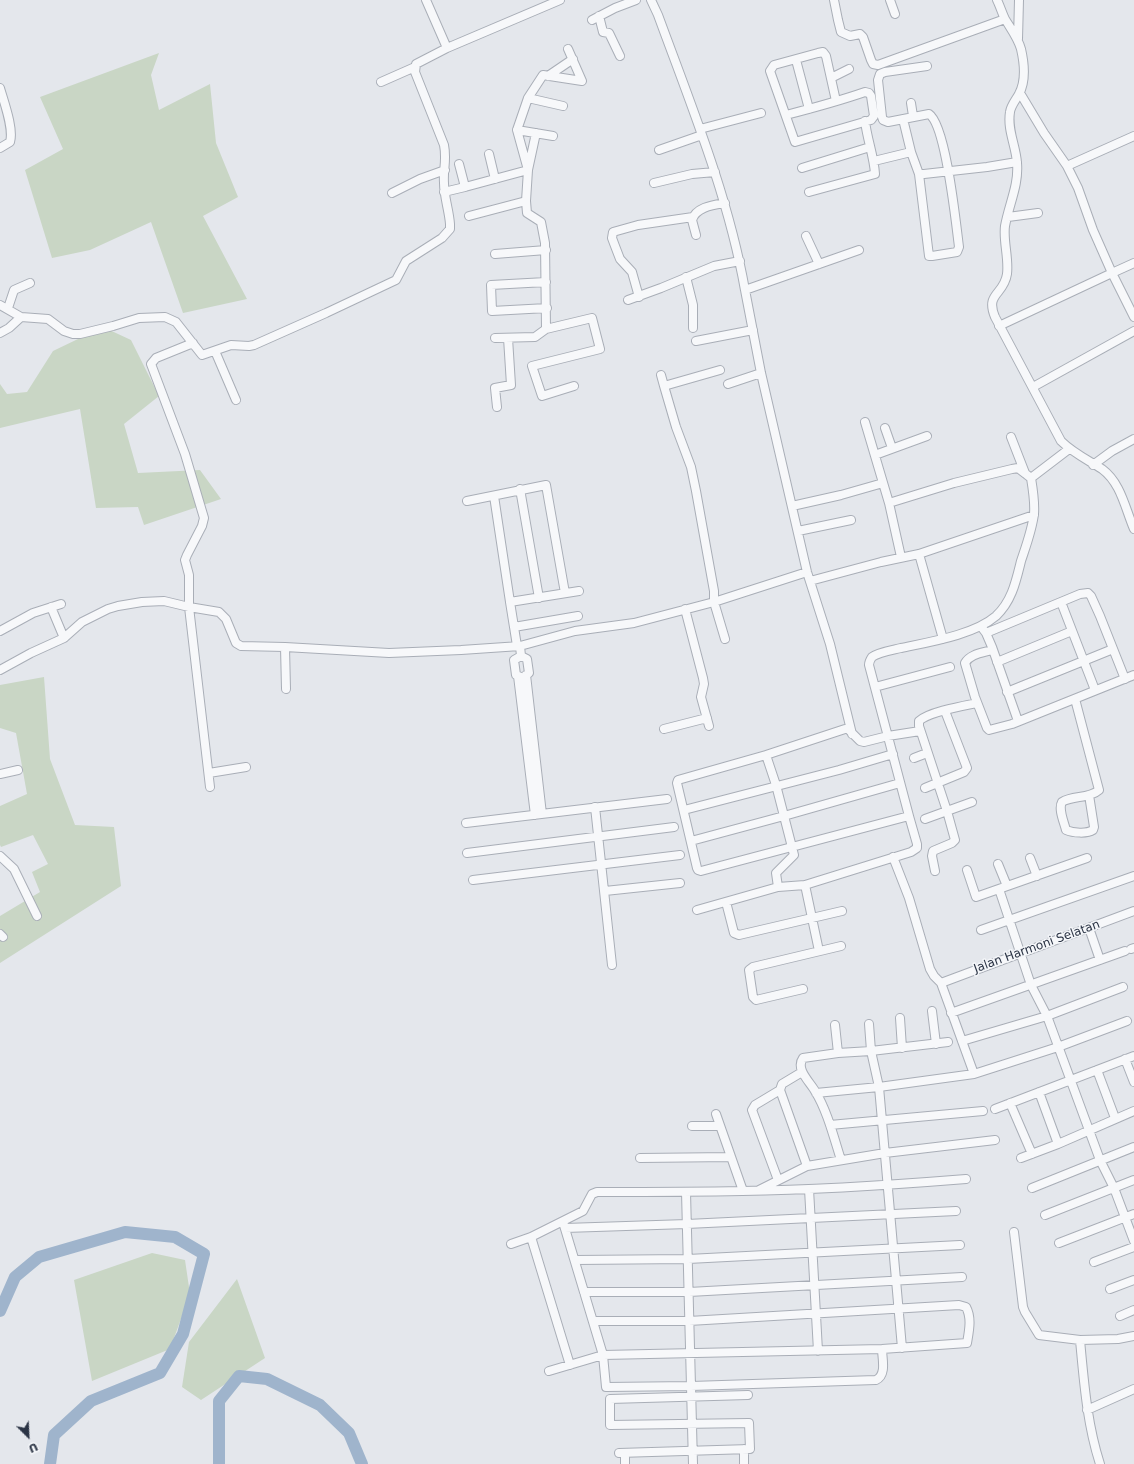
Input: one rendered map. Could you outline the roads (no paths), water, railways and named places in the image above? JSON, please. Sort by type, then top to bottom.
[{"type":"street","points":[[426,0],[447,48]]},
{"type":"street","points":[[381,82],[415,67],[418,62],[447,48],[557,0]]},
{"type":"street","points":[[620,56],[609,33],[603,32],[595,18],[636,0]]},
{"type":"street","points":[[651,0],[658,15],[701,132],[724,203],[740,262],[761,373],[807,572],[830,644],[852,734]]},
{"type":"street","points":[[834,0],[841,32],[850,36],[860,34],[863,37],[873,64],[878,65],[941,43],[963,33],[1005,18]]},
{"type":"street","points":[[890,0],[895,14]]},
{"type":"street","points":[[997,0],[1021,49],[1024,75],[1020,93],[1012,105],[1010,116],[1010,132],[1017,162],[1016,185],[1005,226],[1008,258],[1007,275],[1005,282],[991,302],[991,309],[1061,441],[1069,449],[1102,470],[1111,478],[1123,499],[1134,528]]},
{"type":"street","points":[[1018,41],[1019,0]]},
{"type":"street","points":[[528,170],[517,130],[528,98],[543,75],[582,81],[568,49]]},
{"type":"street","points":[[786,115],[809,110],[865,92],[869,93],[871,96],[874,116],[871,120],[795,142],[770,71],[774,65],[823,52],[826,56],[836,101]]},
{"type":"street","points":[[548,76],[573,59]]},
{"type":"street","points":[[796,60],[809,110]]},
{"type":"street","points":[[903,119],[911,152],[919,174],[929,256],[957,252],[959,250],[949,172],[935,121],[932,116],[928,114],[913,116],[888,122],[883,120],[879,76],[885,72],[927,66]]},
{"type":"street","points":[[30,283],[14,290],[4,306],[21,317],[48,319],[64,331],[73,334],[80,334],[139,318],[165,317],[176,322],[202,355],[231,345],[249,346],[326,313],[396,280],[406,261],[442,238],[450,229],[444,192],[443,176],[446,157],[444,145],[415,72],[415,67]]},
{"type":"street","points":[[831,78],[849,69]]},
{"type":"street","points":[[0,88],[11,136],[10,142],[0,148]]},
{"type":"street","points":[[1020,93],[1044,133],[1067,166],[1078,188],[1093,230],[1134,317]]},
{"type":"street","points":[[528,98],[563,106]]},
{"type":"street","points":[[911,103],[913,116]]},
{"type":"street","points":[[659,150],[701,132],[761,113]]},
{"type":"street","points":[[809,192],[874,175],[874,162],[865,121]]},
{"type":"street","points":[[517,130],[553,136]]},
{"type":"street","points":[[536,133],[528,170],[526,201],[528,213],[541,222],[546,250],[546,329]]},
{"type":"street","points":[[1067,166],[1134,136]]},
{"type":"street","points":[[802,168],[870,147]]},
{"type":"street","points":[[874,162],[911,152]]},
{"type":"street","points":[[489,154],[495,179]]},
{"type":"street","points":[[919,174],[949,172],[1017,162]]},
{"type":"street","points":[[459,164],[464,187]]},
{"type":"street","points":[[392,193],[420,179],[445,170]]},
{"type":"street","points":[[444,192],[528,170]]},
{"type":"street","points":[[654,183],[692,174],[715,172]]},
{"type":"street","points":[[469,216],[526,201]]},
{"type":"street","points":[[696,235],[692,220],[696,213],[704,208],[724,203]]},
{"type":"street","points":[[1008,217],[1038,213]]},
{"type":"street","points":[[638,297],[632,272],[620,259],[612,238],[613,232],[638,225],[693,217]]},
{"type":"street","points":[[806,236],[819,264]]},
{"type":"street","points":[[495,254],[546,250]]},
{"type":"street","points":[[745,290],[859,250]]},
{"type":"street","points":[[628,300],[714,266],[740,262]]},
{"type":"street","points":[[999,326],[1134,263]]},
{"type":"street","points":[[686,278],[693,305],[693,328]]},
{"type":"street","points":[[546,282],[491,285],[492,311],[547,308]]},
{"type":"street","points":[[0,333],[9,328],[21,317]]},
{"type":"street","points":[[495,338],[535,337],[546,329],[592,318],[600,349],[532,366],[542,396],[574,386]]},
{"type":"street","points":[[696,341],[753,330]]},
{"type":"street","points":[[1033,387],[1134,331]]},
{"type":"street","points":[[497,408],[495,388],[511,385],[508,338]]},
{"type":"street","points":[[193,343],[156,358],[151,364],[185,454],[204,518],[202,526],[186,557],[189,575],[189,607],[210,787]]},
{"type":"street","points":[[215,351],[236,400]]},
{"type":"street","points":[[664,386],[720,370]]},
{"type":"street","points":[[728,384],[761,373]]},
{"type":"street","points":[[661,375],[676,428],[692,473],[714,591],[714,602],[725,639]]},
{"type":"street","points":[[865,422],[889,503],[901,557]]},
{"type":"street","points":[[885,428],[892,448]]},
{"type":"street","points":[[875,455],[928,436]]},
{"type":"street","points":[[983,630],[1010,598],[1017,580],[1034,515],[1034,497],[1028,476],[1011,437]]},
{"type":"street","points":[[1093,465],[1112,451],[1134,439]]},
{"type":"street","points":[[1028,476],[1069,449]]},
{"type":"street","points":[[889,503],[954,483],[1012,469],[1018,468],[1028,476]]},
{"type":"street","points":[[792,506],[883,483]]},
{"type":"street","points":[[467,501],[520,489],[546,485],[566,593]]},
{"type":"street","points":[[520,489],[539,598]]},
{"type":"street","points":[[494,496],[514,627],[522,656],[527,659],[529,673],[522,676],[516,675],[514,660],[522,656]]},
{"type":"street","points":[[810,581],[901,557],[919,554],[1034,515]]},
{"type":"street","points":[[798,531],[851,520]]},
{"type":"street","points":[[919,554],[943,638]]},
{"type":"street","points":[[0,670],[31,653],[64,638],[82,622],[108,609],[142,602],[164,601],[219,612],[226,619],[236,643],[241,646],[388,653],[461,650],[519,646],[575,631],[634,623],[714,602],[807,572]]},
{"type":"street","points":[[510,602],[579,591]]},
{"type":"street","points":[[697,910],[778,887],[805,885],[911,852],[917,848],[869,666],[869,661],[874,656],[891,650],[983,630],[1085,592],[1091,596],[1125,679]]},
{"type":"street","points":[[1061,602],[1095,690]]},
{"type":"street","points":[[0,631],[33,613],[61,604]]},
{"type":"street","points":[[51,607],[64,638]]},
{"type":"street","points":[[664,729],[708,722],[701,697],[704,684],[703,678],[685,609]]},
{"type":"street","points":[[514,627],[578,616]]},
{"type":"street","points":[[983,630],[997,662],[1018,721]]},
{"type":"street","points":[[997,662],[1072,631]]},
{"type":"street","points":[[284,647],[286,689]]},
{"type":"street","points":[[1007,692],[1112,649]]},
{"type":"street","points":[[992,650],[972,656],[965,663],[977,703],[989,730],[1018,721],[1134,675]]},
{"type":"street","points":[[875,687],[950,667]]},
{"type":"street","points":[[522,676],[538,814]]},
{"type":"street","points":[[1075,699],[1099,788],[1098,792],[1065,800],[1060,804],[1066,830],[1070,832],[1090,832],[1093,830],[1094,826],[1089,795]]},
{"type":"street","points":[[936,871],[932,856],[933,851],[952,843],[955,840],[947,810],[920,731],[919,721],[923,717],[931,714],[977,703]]},
{"type":"street","points":[[925,788],[964,772],[967,768],[945,711]]},
{"type":"street","points":[[909,816],[793,848],[701,871],[697,868],[677,783],[678,780],[766,755],[845,729],[848,729],[860,741],[864,742],[888,736],[920,731]]},
{"type":"street","points":[[914,758],[927,753]]},
{"type":"street","points":[[684,810],[776,785],[839,770],[893,754]]},
{"type":"street","points":[[766,755],[776,785],[794,852],[792,857],[776,873],[778,887]]},
{"type":"street","points":[[209,772],[246,767]]},
{"type":"street","points":[[0,774],[18,770]]},
{"type":"street","points":[[691,841],[900,783]]},
{"type":"street","points":[[466,823],[667,799]]},
{"type":"street","points":[[925,819],[972,802]]},
{"type":"street","points":[[595,807],[612,965]]},
{"type":"street","points":[[468,854],[674,827]]},
{"type":"street","points":[[473,880],[680,855]]},
{"type":"street","points":[[0,856],[14,869],[37,916]]},
{"type":"street","points":[[893,857],[909,898],[930,968],[934,976],[941,982],[974,1074]]},
{"type":"street","points":[[1030,858],[1036,876]]},
{"type":"street","points":[[967,870],[976,897],[1088,858]]},
{"type":"street","points":[[998,864],[1010,920],[1031,984],[1046,1016],[1100,1160],[1114,1188],[1134,1241]]},
{"type":"street","points":[[981,930],[1134,876]]},
{"type":"street","points":[[604,892],[680,883]]},
{"type":"street","points":[[805,885],[819,951]]},
{"type":"street","points":[[726,902],[734,933],[737,935],[842,911]]},
{"type":"street","name":"Jalan Harmoni Selatan","points":[[941,982],[1134,911]]},
{"type":"street","points":[[1089,928],[1100,960]]},
{"type":"street","points":[[803,989],[756,1000],[753,997],[749,970],[753,967],[841,946]]},
{"type":"street","points":[[951,1013],[1130,949]]},
{"type":"street","points":[[962,1042],[1046,1016],[1123,987]]},
{"type":"street","points":[[932,1011],[936,1044]]},
{"type":"street","points":[[900,1018],[902,1048]]},
{"type":"street","points":[[816,1093],[879,1087],[974,1074],[1058,1047],[1127,1021]]},
{"type":"street","points":[[869,1024],[871,1051],[879,1087],[902,1348]]},
{"type":"street","points":[[835,1025],[838,1053]]},
{"type":"street","points":[[841,1160],[830,1125],[816,1093],[802,1072],[800,1065],[801,1060],[805,1057],[948,1042]]},
{"type":"street","points":[[995,1109],[1134,1056]]},
{"type":"street","points":[[1125,1059],[1134,1082]]},
{"type":"street","points":[[1097,1070],[1115,1118]]},
{"type":"street","points":[[802,1072],[782,1084],[780,1090],[807,1166]]},
{"type":"street","points":[[778,1180],[752,1110],[755,1105],[780,1090]]},
{"type":"street","points":[[1039,1092],[1058,1144]]},
{"type":"street","points":[[1010,1103],[1032,1154]]},
{"type":"street","points":[[830,1125],[983,1111]]},
{"type":"street","points":[[1021,1158],[1058,1144],[1134,1111]]},
{"type":"street","points":[[716,1114],[743,1191]]},
{"type":"street","points":[[692,1126],[720,1126]]},
{"type":"street","points":[[757,1191],[807,1166],[885,1153],[995,1140]]},
{"type":"street","points":[[1032,1188],[1134,1147]]},
{"type":"street","points":[[640,1158],[731,1157]]},
{"type":"street","points":[[511,1244],[564,1225],[583,1211],[592,1194],[596,1192],[757,1191],[888,1185],[966,1179]]},
{"type":"street","points":[[1045,1215],[1134,1180]]},
{"type":"street","points":[[809,1189],[818,1351]]},
{"type":"street","points":[[686,1192],[693,1464]]},
{"type":"street","points":[[564,1225],[687,1224],[956,1211]]},
{"type":"street","points":[[1059,1243],[1134,1214]]},
{"type":"street","points":[[564,1225],[603,1355],[606,1386],[691,1386],[876,1380],[880,1379],[883,1373],[882,1349]]},
{"type":"street","points":[[1014,1232],[1023,1307],[1038,1334],[1041,1336],[1080,1340],[1118,1339],[1134,1336]]},
{"type":"street","points":[[531,1237],[570,1365]]},
{"type":"street","points":[[575,1260],[688,1259],[960,1244]]},
{"type":"street","points":[[1094,1262],[1134,1247]]},
{"type":"street","points":[[584,1292],[689,1292],[962,1277]]},
{"type":"street","points":[[1110,1289],[1134,1280]]},
{"type":"street","points":[[549,1371],[603,1355],[882,1349],[968,1343],[970,1323],[969,1314],[966,1307],[959,1305],[689,1321],[593,1321]]},
{"type":"street","points":[[1120,1316],[1134,1310]]},
{"type":"street","points":[[1080,1340],[1087,1410],[1093,1444],[1100,1464]]},
{"type":"street","points":[[1087,1410],[1134,1389]]},
{"type":"street","points":[[625,1464],[622,1453],[750,1449],[749,1423],[610,1425],[610,1398],[748,1395]]},
{"type":"street","points":[[744,1449],[744,1464]]},
{"type":"waterway","points":[[0,1311],[15,1277],[39,1257],[125,1232],[175,1237],[204,1254],[183,1334],[160,1373],[91,1401],[54,1435],[50,1464]]},
{"type":"waterway","points":[[219,1464],[219,1401],[239,1376],[267,1379],[320,1405],[349,1433],[362,1464]]}]
